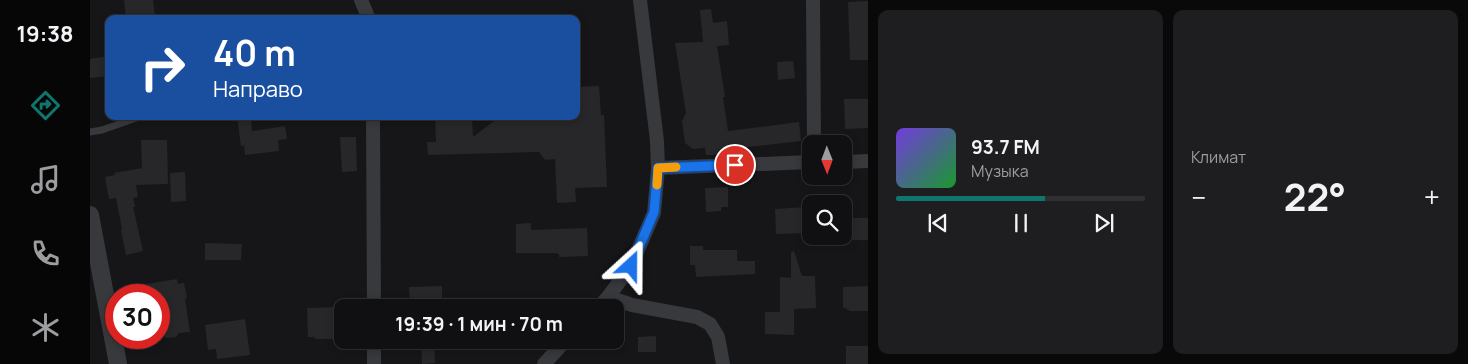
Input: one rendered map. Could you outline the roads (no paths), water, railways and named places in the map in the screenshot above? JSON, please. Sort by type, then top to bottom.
[{"type":"street","points":[[361,0],[367,15]]},
{"type":"street","points":[[605,299],[631,266],[654,212],[658,168],[657,142],[640,0]]},
{"type":"street","points":[[812,0],[814,135]]},
{"type":"street","points":[[373,120],[374,299]]},
{"type":"street","points":[[852,162],[868,161]]},
{"type":"street","points":[[658,168],[802,162]]},
{"type":"street","points":[[90,215],[118,364]]},
{"type":"street","points":[[624,304],[697,317],[710,324],[718,337],[723,364]]},
{"type":"street","points":[[374,349],[374,364]]},
{"type":"street","points":[[544,364],[558,349]]},
{"type":"lane","points":[[90,132],[131,120]]}]
